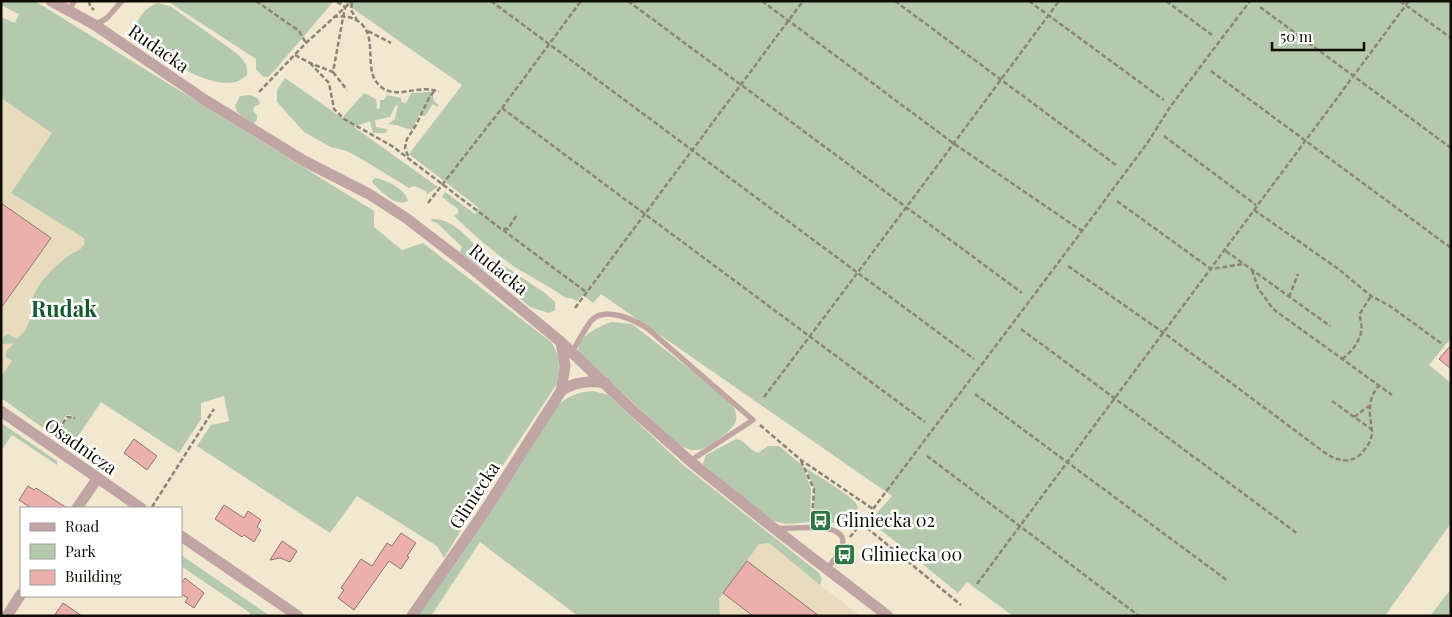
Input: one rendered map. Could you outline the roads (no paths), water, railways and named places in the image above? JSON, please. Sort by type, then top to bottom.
[{"type":"street","name":"Rudacka","points":[[51,1],[71,6],[205,100],[306,162],[370,194],[398,212],[474,270],[561,342],[628,406],[690,461],[888,616]]},
{"type":"street","name":"Gliniecka","points":[[412,616],[484,512],[561,391],[565,355],[561,342]]},
{"type":"street","points":[[561,391],[571,385],[580,383],[605,383]]},
{"type":"street","name":"Osadnicza","points":[[1,411],[139,507]]},
{"type":"street","points":[[78,507],[97,479]]},
{"type":"street","points":[[182,537],[298,616]]},
{"type":"street","points":[[7,616],[20,596]]},
{"type":"lane","points":[[96,25],[106,18],[122,1]]},
{"type":"lane","points":[[572,352],[592,319],[604,314],[616,315],[638,322],[753,420],[690,461]]},
{"type":"lane","points":[[771,526],[781,529],[812,527],[835,531],[841,538],[842,546],[827,569]]},
{"type":"place","name":"Gliniecka 02","points":[[820,520]]},
{"type":"place","name":"Gliniecka 00","points":[[845,554]]},
{"type":"district","name":"Rudak","points":[[64,308]]}]
